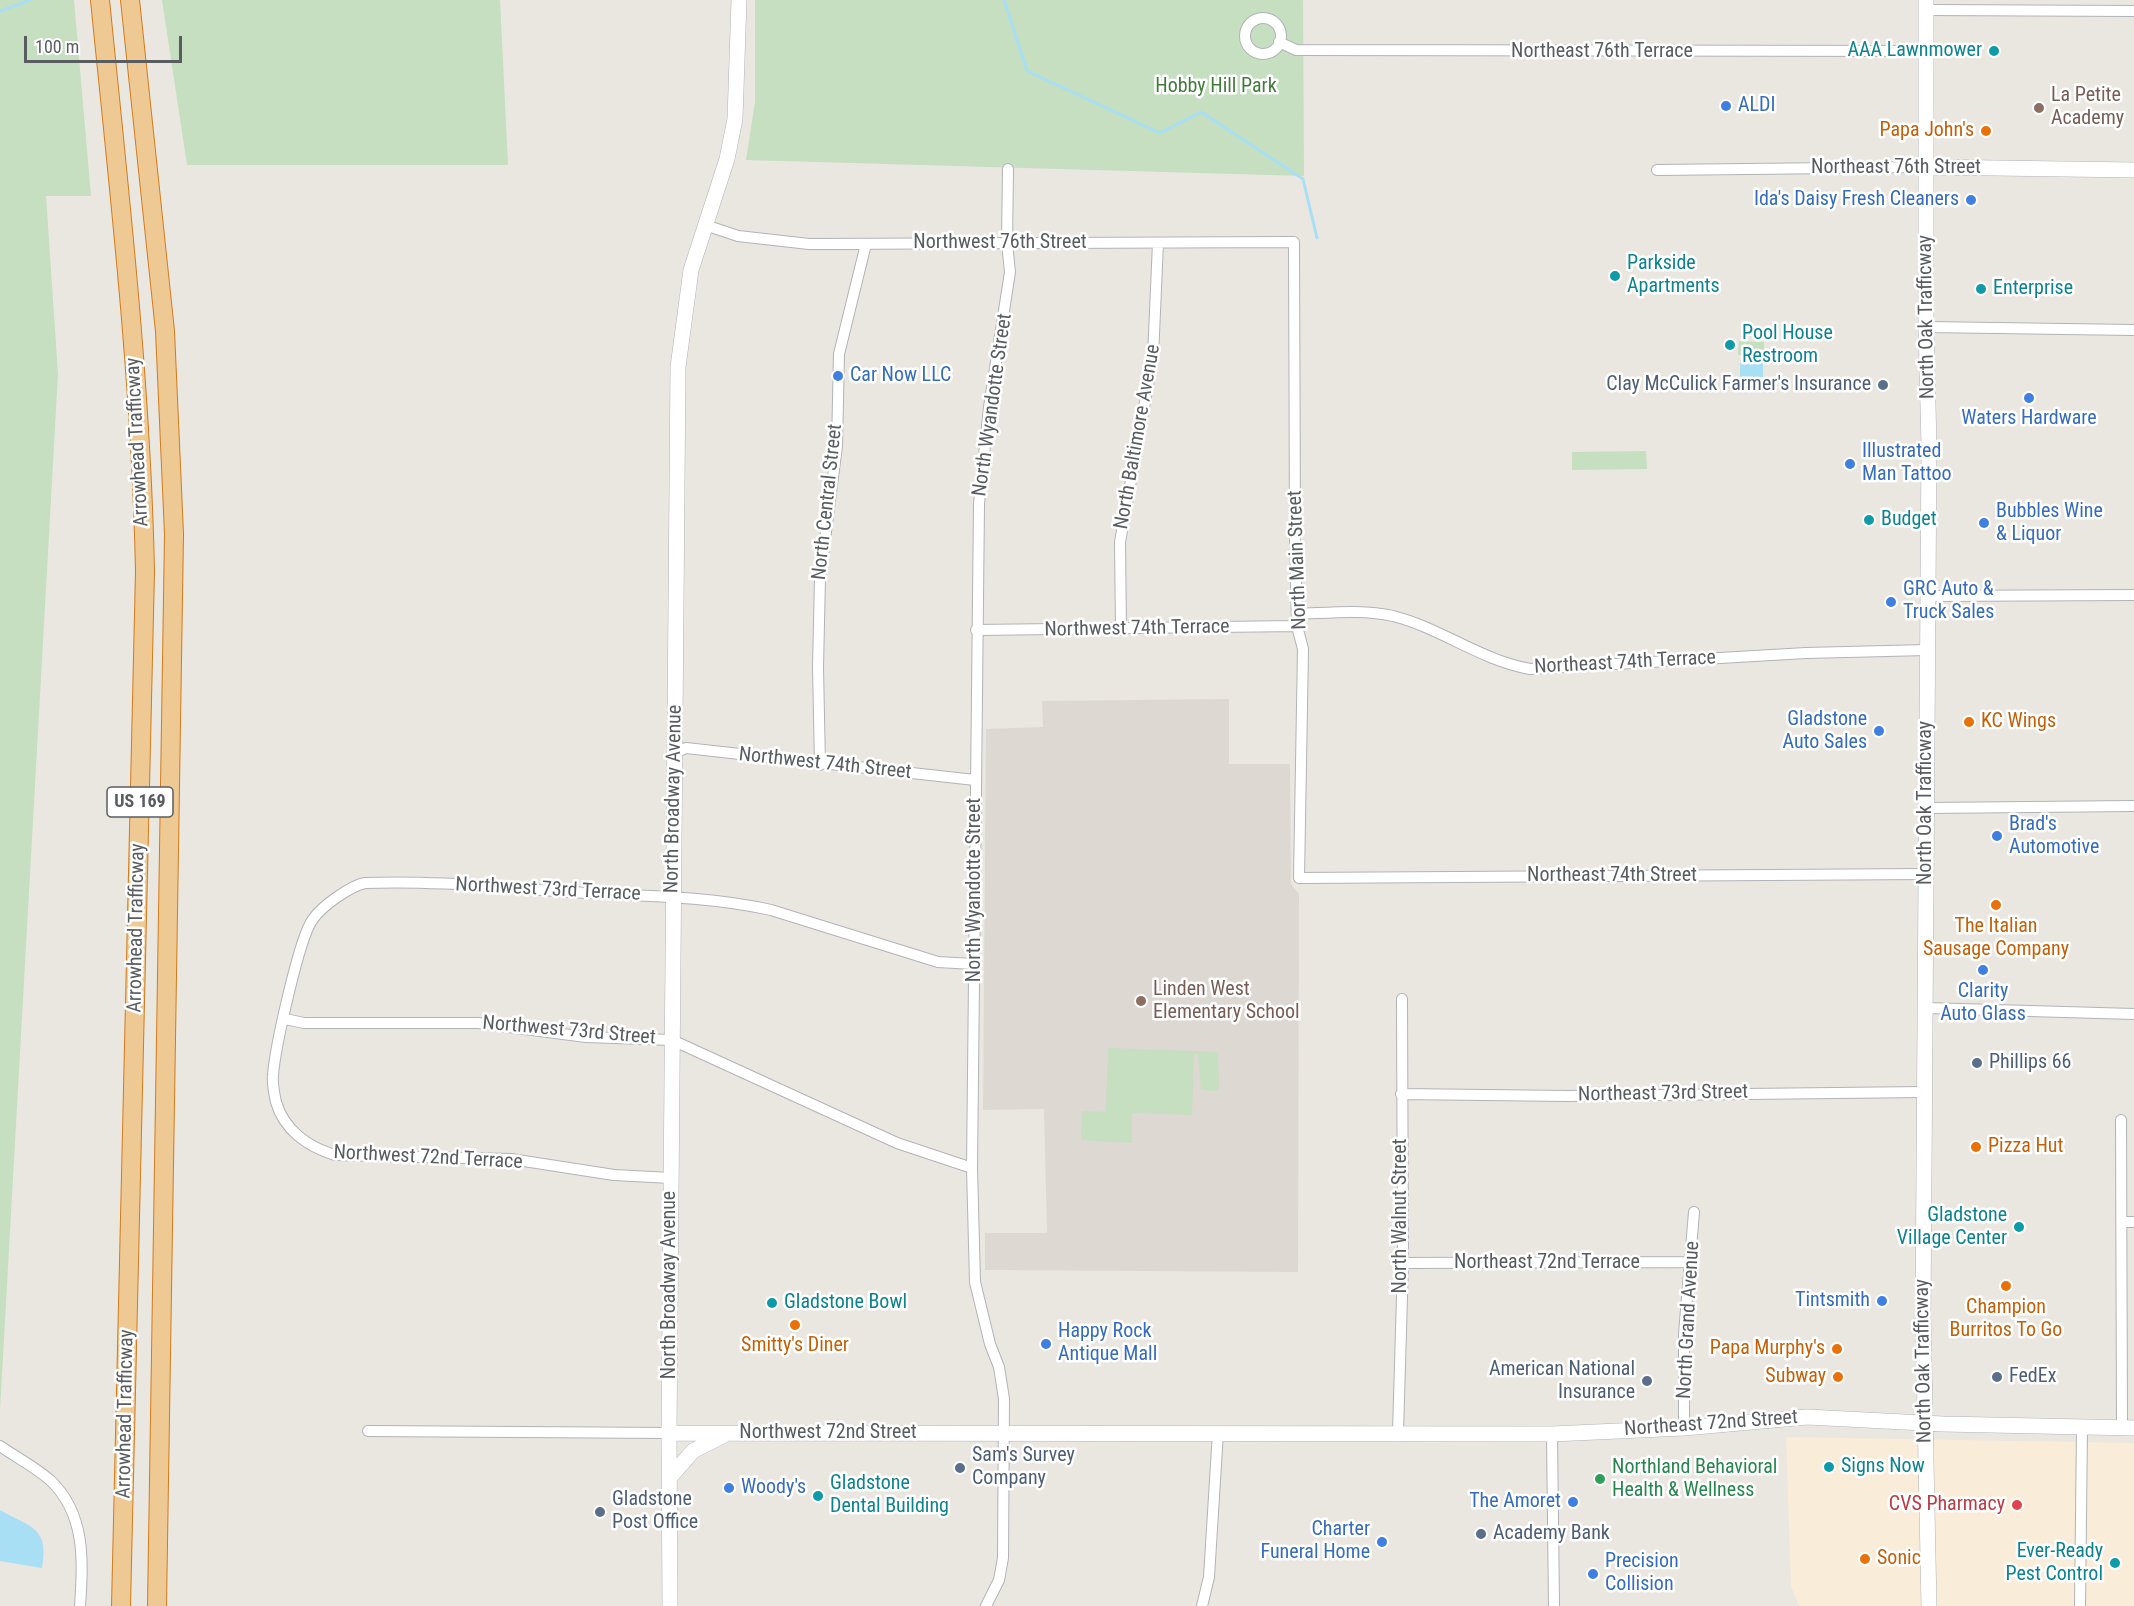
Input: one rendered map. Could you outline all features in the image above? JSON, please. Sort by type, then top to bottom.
[{"type":"highway","name":"Arrowhead Trafficway","points":[[100,0],[137,402],[143,482],[145,571],[121,1606]]},
{"type":"highway","name":"Arrowhead Trafficway","points":[[130,0],[165,331],[174,534],[157,1606]]},
{"type":"main road","name":"North Broadway Avenue","points":[[670,1606],[669,1433],[678,366],[691,270],[708,226],[727,159],[735,119],[739,0]]},
{"type":"main road","name":"North Oak Trafficway","points":[[1926,5],[1926,327],[1929,428],[1923,1423],[1929,1606]]},
{"type":"main road","name":"Northeast 76th Street","points":[[1925,167],[2134,170]]},
{"type":"main road","name":"Northeast 72nd Street","points":[[1288,1432],[1552,1434],[1684,1428],[1807,1417],[1923,1423],[2128,1428]]},
{"type":"main road","name":"Northwest 72nd Street","points":[[669,1433],[1288,1432]]},
{"type":"main road","points":[[671,1476],[693,1451],[727,1433]]},
{"type":"street","points":[[1926,5],[2134,11]]},
{"type":"street","name":"Northeast 76th Terrace","points":[[1279,42],[1296,50],[1926,51]]},
{"type":"street","name":"Northeast 76th Street","points":[[1657,170],[1925,167]]},
{"type":"street","name":"North Wyandotte Street","points":[[987,1606],[999,1580],[1003,1558],[1005,1432],[1002,1383],[975,1282],[972,1168],[976,630],[980,504],[989,407],[1010,272],[1007,243],[1008,169]]},
{"type":"street","name":"Northwest 76th Street","points":[[708,226],[738,236],[782,242],[866,244],[1294,242]]},
{"type":"street","name":"North Main Street","points":[[1294,242],[1297,626],[1303,650],[1299,878]]},
{"type":"street","name":"North Baltimore Avenue","points":[[1121,630],[1120,542],[1153,357],[1158,243]]},
{"type":"street","name":"North Central Street","points":[[820,765],[818,667],[820,578],[837,446],[839,354],[866,244]]},
{"type":"street","points":[[1926,327],[2134,330]]},
{"type":"street","points":[[1928,596],[2134,596]]},
{"type":"street","name":"Northeast 74th Terrace","points":[[1297,614],[1363,612],[1393,616],[1487,657],[1530,669],[1806,653],[1927,650]]},
{"type":"street","name":"Northwest 74th Terrace","points":[[976,630],[1121,630],[1297,626]]},
{"type":"street","name":"Northwest 74th Street","points":[[675,753],[686,748],[820,765],[975,780]]},
{"type":"street","points":[[1927,808],[2134,806]]},
{"type":"street","name":"Northeast 74th Street","points":[[1299,878],[1925,874]]},
{"type":"street","name":"Northwest 73rd Terrace","points":[[297,1136],[282,1116],[274,1091],[273,1071],[305,933],[313,918],[352,887],[372,883],[538,888],[673,896],[771,910],[938,962],[974,964]]},
{"type":"street","name":"North Walnut Street","points":[[1398,1432],[1403,1263],[1402,999]]},
{"type":"street","points":[[1925,1008],[2134,1014]]},
{"type":"street","name":"Northwest 73rd Street","points":[[285,1019],[304,1023],[478,1023],[586,1036],[672,1040],[897,1143],[972,1168]]},
{"type":"street","name":"Northeast 73rd Street","points":[[1401,1094],[1568,1096],[1924,1092]]},
{"type":"street","points":[[2121,1120],[2128,1428]]},
{"type":"street","name":"Northwest 72nd Terrace","points":[[297,1136],[310,1146],[334,1155],[511,1160],[615,1175],[671,1178]]},
{"type":"street","name":"North Grand Avenue","points":[[1684,1428],[1684,1334],[1692,1262],[1694,1212]]},
{"type":"street","points":[[2122,1222],[2134,1222]]},
{"type":"street","name":"Northeast 72nd Terrace","points":[[1403,1263],[1692,1262]]},
{"type":"street","points":[[2080,1606],[2082,1428]]},
{"type":"street","name":"Northwest 72nd Street","points":[[368,1431],[669,1433]]},
{"type":"street","points":[[1202,1606],[1209,1576],[1218,1432]]},
{"type":"street","points":[[1552,1434],[1554,1606]]},
{"type":"street","points":[[0,1446],[48,1478],[63,1496],[76,1523],[83,1556],[80,1606]]},
{"type":"shaded area","name":"Linden West Elementary School","points":[[1229,699],[1229,764],[1290,764],[1291,884],[1299,894],[1298,1272],[985,1270],[985,1233],[1047,1233],[1044,1109],[983,1110],[986,729],[1043,727],[1042,701]]},
{"type":"shaded area","points":[[1786,1437],[2134,1443],[2134,1606],[1799,1606],[1791,1586]]},
{"type":"green space","points":[[0,0],[74,0],[91,196],[46,196],[58,374],[0,1410]]},
{"type":"green space","points":[[162,0],[500,0],[508,165],[187,165]]},
{"type":"green space","name":"Hobby Hill Park","points":[[755,0],[1303,0],[1304,176],[746,160],[755,102]]},
{"type":"green space","points":[[1739,341],[1764,342],[1764,356],[1738,355]]},
{"type":"green space","points":[[1646,451],[1647,469],[1572,470],[1572,452]]},
{"type":"green space","points":[[1108,1048],[1218,1052],[1219,1088],[1215,1091],[1201,1090],[1198,1055],[1194,1054],[1192,1115],[1132,1113],[1132,1143],[1081,1140],[1082,1111],[1106,1112]]},
{"type":"water","points":[[1740,363],[1763,363],[1763,377],[1740,377]]},
{"type":"water","points":[[0,1510],[36,1530],[43,1544],[42,1568],[0,1561]]},
{"type":"waterway","points":[[0,11],[30,0]]},
{"type":"waterway","points":[[1004,0],[1027,71],[1160,133],[1201,112],[1303,179],[1317,238]]},
{"type":"place","name":"AAA Lawnmower","points":[[1994,51]]},
{"type":"place","name":"ALDI","points":[[1726,106]]},
{"type":"place","name":"La Petite Academy","points":[[2039,108]]},
{"type":"place","name":"Papa John's","points":[[1986,131]]},
{"type":"place","name":"Ida's Daisy Fresh Cleaners","points":[[1971,200]]},
{"type":"place","name":"Parkside Apartments","points":[[1615,276]]},
{"type":"place","name":"Enterprise","points":[[1981,289]]},
{"type":"place","name":"Pool House Restroom","points":[[1730,345]]},
{"type":"place","name":"Car Now LLC","points":[[838,376]]},
{"type":"place","name":"Clay McCulick Farmer's Insurance","points":[[1883,385]]},
{"type":"place","name":"Waters Hardware","points":[[2029,398]]},
{"type":"place","name":"Illustrated Man Tattoo","points":[[1850,464]]},
{"type":"place","name":"Budget","points":[[1869,520]]},
{"type":"place","name":"Bubbles Wine & Liquor","points":[[1984,523]]},
{"type":"place","name":"GRC Auto & Truck Sales","points":[[1891,602]]},
{"type":"place","name":"KC Wings","points":[[1969,722]]},
{"type":"place","name":"Gladstone Auto Sales","points":[[1879,731]]},
{"type":"place","name":"Brad's Automotive","points":[[1997,836]]},
{"type":"place","name":"The Italian Sausage Company","points":[[1996,905]]},
{"type":"place","name":"Clarity Auto Glass","points":[[1983,970]]},
{"type":"place","name":"Linden West Elementary School","points":[[1141,1001]]},
{"type":"place","name":"Phillips 66","points":[[1977,1063]]},
{"type":"place","name":"Pizza Hut","points":[[1976,1147]]},
{"type":"place","name":"Gladstone Village Center","points":[[2019,1227]]},
{"type":"place","name":"Champion Burritos To Go","points":[[2006,1286]]},
{"type":"place","name":"Tintsmith","points":[[1882,1301]]},
{"type":"place","name":"Gladstone Bowl","points":[[772,1303]]},
{"type":"place","name":"Smitty's Diner","points":[[795,1325]]},
{"type":"place","name":"Happy Rock Antique Mall","points":[[1046,1344]]},
{"type":"place","name":"Papa Murphy's","points":[[1837,1349]]},
{"type":"place","name":"Subway","points":[[1838,1377]]},
{"type":"place","name":"FedEx","points":[[1997,1377]]},
{"type":"place","name":"American National Insurance","points":[[1647,1381]]},
{"type":"place","name":"Signs Now","points":[[1829,1467]]},
{"type":"place","name":"Sam's Survey Company","points":[[960,1468]]},
{"type":"place","name":"Northland Behavioral Health & Wellness","points":[[1600,1479]]},
{"type":"place","name":"Woody's","points":[[729,1488]]},
{"type":"place","name":"Gladstone Dental Building","points":[[818,1496]]},
{"type":"place","name":"The Amoret","points":[[1573,1502]]},
{"type":"place","name":"CVS Pharmacy","points":[[2017,1505]]},
{"type":"place","name":"Gladstone Post Office","points":[[600,1512]]},
{"type":"place","name":"Academy Bank","points":[[1481,1534]]},
{"type":"place","name":"Charter Funeral Home","points":[[1382,1542]]},
{"type":"place","name":"Sonic","points":[[1865,1559]]},
{"type":"place","name":"Ever-Ready Pest Control","points":[[2115,1563]]},
{"type":"place","name":"Precision Collision","points":[[1593,1574]]}]
